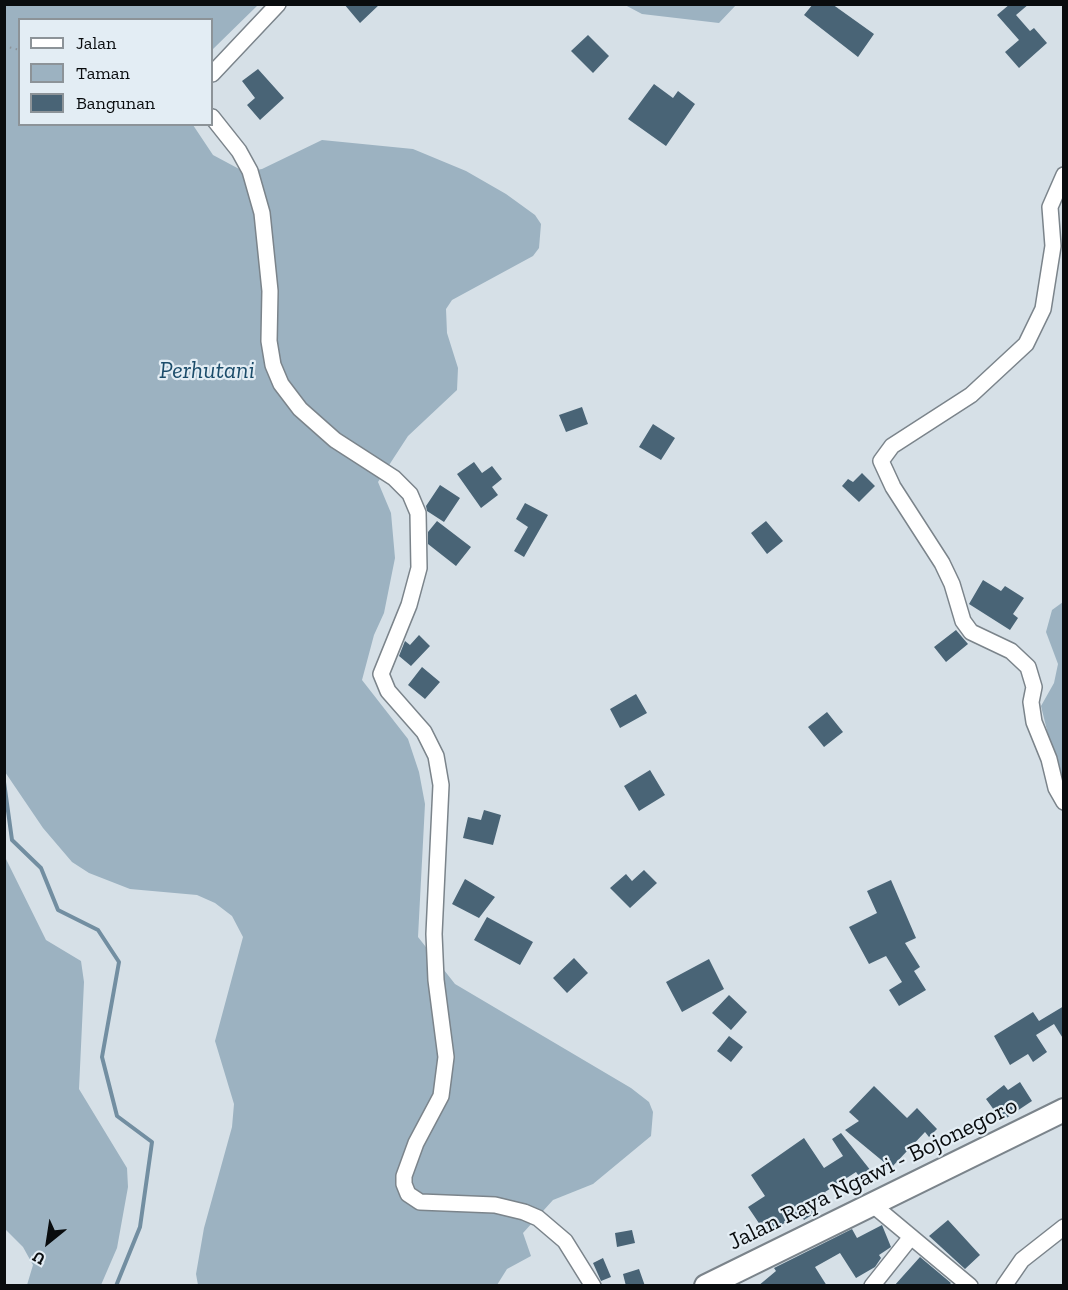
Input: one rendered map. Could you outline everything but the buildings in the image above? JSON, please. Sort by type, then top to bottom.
[{"type":"highway","name":"Jalan Raya Ngawi - Bojonegoro","points":[[706,1286],[1064,1110]]},
{"type":"street","points":[[213,73],[278,4]]},
{"type":"street","points":[[213,118],[239,151],[250,171],[262,213],[270,291],[269,341],[273,365],[281,384],[300,409],[335,440],[394,478],[410,494],[418,513],[419,568],[409,605],[381,674],[388,692],[424,732],[436,756],[441,785],[434,934],[436,980],[446,1057],[441,1096],[416,1143],[404,1176],[404,1184],[408,1194],[420,1202],[502,1206],[538,1218],[565,1241],[593,1286]]},
{"type":"street","points":[[1064,175],[1050,207],[1053,246],[1043,309],[1026,344],[971,395],[892,446],[881,461],[893,487],[942,563],[952,584],[963,621],[979,637],[1000,644],[1024,661],[1028,667],[1034,687],[1031,702],[1034,722],[1049,759],[1056,788],[1064,802]]},
{"type":"street","points":[[873,1204],[970,1286]]},
{"type":"street","points":[[1004,1286],[1022,1260],[1064,1227]]},
{"type":"street","points":[[872,1286],[911,1237]]},
{"type":"green space","points":[[736,4],[719,23],[642,14],[625,5]]},
{"type":"green space","name":"Perhutani","points":[[5,5],[258,5],[213,49],[213,18],[18,18],[18,126],[194,126],[213,155],[241,170],[250,171],[262,169],[322,140],[413,149],[466,171],[506,194],[535,215],[541,224],[539,248],[533,256],[452,300],[446,309],[447,333],[458,368],[457,390],[408,436],[378,482],[391,513],[395,558],[384,613],[374,635],[362,680],[408,739],[419,772],[425,804],[418,937],[455,984],[631,1088],[649,1102],[653,1112],[651,1136],[593,1184],[553,1200],[523,1233],[531,1256],[507,1269],[497,1285],[198,1285],[196,1274],[204,1228],[232,1127],[234,1104],[215,1041],[243,937],[232,916],[215,903],[197,895],[130,889],[89,873],[72,862],[43,828],[5,772]]},
{"type":"green space","points":[[1063,602],[1063,784],[1056,767],[1041,706],[1054,683],[1058,664],[1046,632],[1052,610]]},
{"type":"green space","points":[[4,855],[46,940],[81,961],[84,982],[79,1089],[127,1168],[128,1187],[117,1248],[101,1285],[27,1285],[33,1265],[23,1247],[5,1229]]},
{"type":"waterway","points":[[4,782],[12,840],[41,868],[58,910],[98,930],[119,962],[102,1057],[117,1116],[152,1142],[140,1227],[116,1286]]}]
